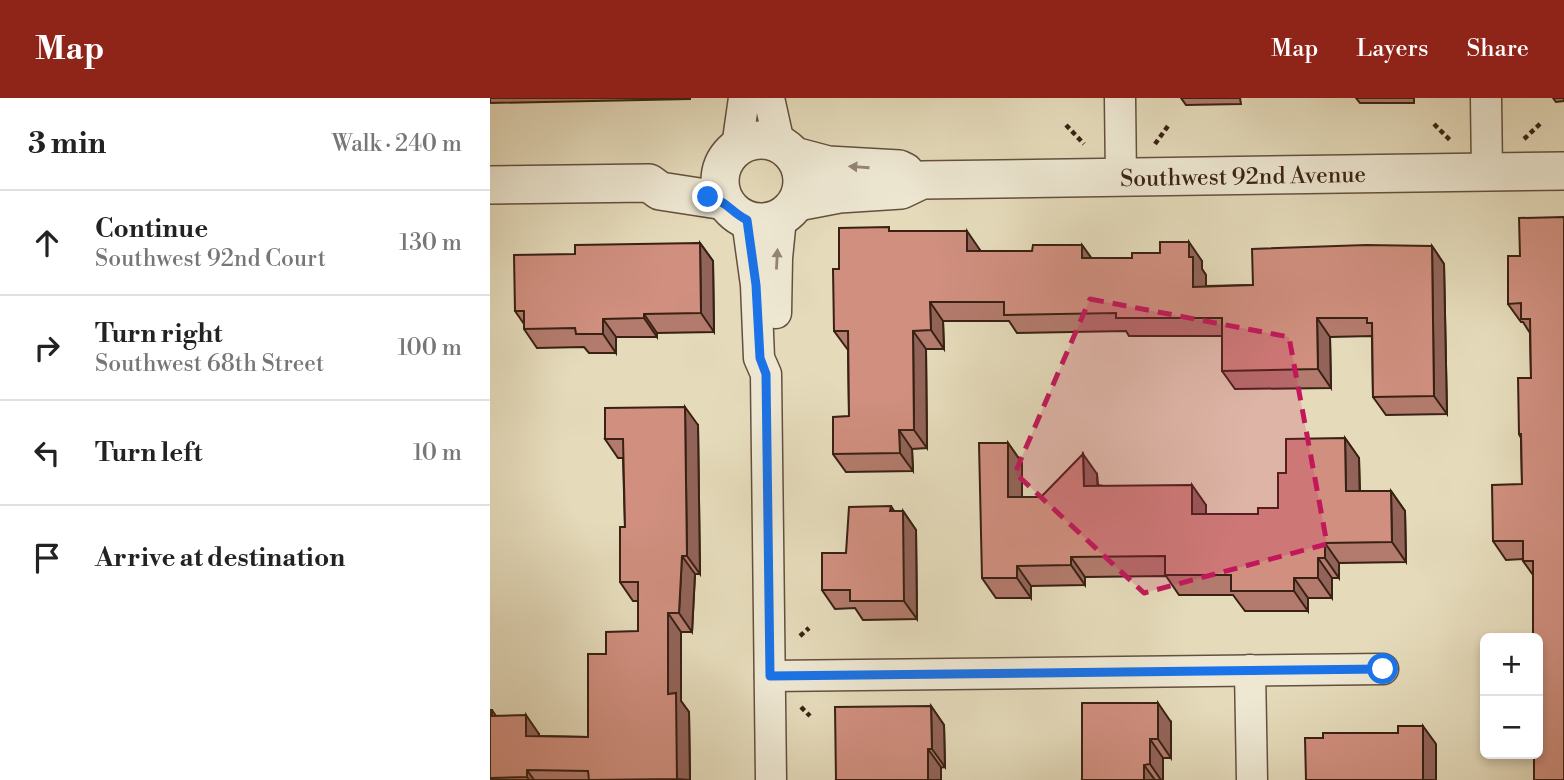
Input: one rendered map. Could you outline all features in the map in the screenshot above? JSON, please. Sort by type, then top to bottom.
[{"type":"street","points":[[744,98],[730,156],[720,177],[721,190],[762,210]]},
{"type":"street","points":[[762,210],[802,191],[803,179],[787,150],[769,98]]},
{"type":"street","points":[[1120,98],[1121,178]]},
{"type":"street","points":[[1486,98],[1487,172]]},
{"type":"street","points":[[730,156],[745,143],[762,139],[787,150]]},
{"type":"street","name":"Southwest 92nd Avenue","points":[[787,150],[828,165],[899,169],[922,180]]},
{"type":"street","name":"Southwest 92nd Avenue","points":[[649,183],[658,176],[730,156]]},
{"type":"street","name":"Southwest 92nd Avenue","points":[[490,185],[649,183],[660,191],[708,197],[762,210],[839,194],[901,190],[922,180],[1564,171]]},
{"type":"street","points":[[762,210],[756,285],[760,358],[766,374],[771,780]]},
{"type":"street","points":[[770,676],[1383,669]]},
{"type":"street","points":[[1250,670],[1252,780]]},
{"type":"path","points":[[1521,142],[1541,123]]},
{"type":"path","points":[[1434,124],[1453,143]]},
{"type":"path","points":[[1066,125],[1084,144]]},
{"type":"path","points":[[1154,145],[1168,126]]},
{"type":"path","points":[[797,639],[809,628]]},
{"type":"path","points":[[798,704],[810,716]]},
{"type":"highlighted area","points":[[1090,299],[1289,337],[1327,544],[1144,593],[1015,473]]},
{"type":"building","points":[[1564,217],[1564,780],[1534,780],[1534,759],[1543,759],[1543,633],[1533,633],[1533,561],[1523,561],[1523,541],[1493,541],[1492,485],[1522,484],[1518,378],[1531,378],[1530,319],[1521,319],[1521,303],[1508,304],[1508,256],[1520,256],[1519,218]]},
{"type":"building","points":[[889,227],[889,231],[967,231],[967,251],[1032,251],[1033,245],[1082,245],[1082,258],[1132,258],[1132,253],[1160,253],[1160,242],[1189,242],[1189,257],[1193,257],[1193,287],[1253,285],[1252,249],[1432,246],[1434,396],[1373,397],[1372,323],[1367,323],[1367,318],[1317,318],[1318,369],[1222,371],[1222,318],[1116,318],[1116,313],[1004,315],[1004,302],[930,302],[931,330],[913,331],[914,430],[899,430],[900,453],[833,454],[833,417],[849,416],[848,331],[834,331],[833,269],[839,269],[839,228]]},
{"type":"building","points":[[700,243],[701,313],[644,314],[644,318],[603,319],[603,334],[576,334],[575,328],[524,329],[524,311],[515,311],[514,255],[575,254],[575,245]]},
{"type":"building","points":[[685,407],[687,556],[682,556],[679,613],[668,613],[668,694],[676,693],[677,779],[589,780],[588,771],[527,770],[527,777],[490,778],[490,710],[492,716],[526,715],[526,736],[588,737],[588,654],[606,654],[606,632],[638,631],[638,582],[620,582],[620,527],[625,527],[623,439],[605,439],[605,408]]},
{"type":"building","points":[[1345,438],[1346,491],[1391,491],[1392,542],[1325,543],[1325,558],[1318,558],[1318,578],[1294,578],[1294,591],[1231,591],[1231,575],[1165,575],[1165,556],[1071,557],[1071,565],[1017,566],[1017,578],[982,578],[979,443],[1008,443],[1008,497],[1041,497],[1083,454],[1084,486],[1192,485],[1192,514],[1258,514],[1258,508],[1278,508],[1278,473],[1286,473],[1286,439]]},
{"type":"building","points":[[891,506],[890,511],[903,511],[904,601],[850,601],[850,590],[822,590],[822,553],[846,553],[849,507]]},
{"type":"building","points":[[1082,703],[1158,703],[1158,739],[1150,739],[1150,764],[1144,765],[1144,780],[1082,780]]},
{"type":"building","points":[[931,706],[932,749],[928,749],[928,780],[836,780],[835,707]]},
{"type":"building","points":[[1398,726],[1423,726],[1423,780],[1306,780],[1305,738],[1323,738],[1323,733],[1398,733]]},
{"type":"route","points":[[708,197],[725,201],[738,216],[747,220],[755,267],[760,358],[766,374],[770,676],[1383,669]]}]
